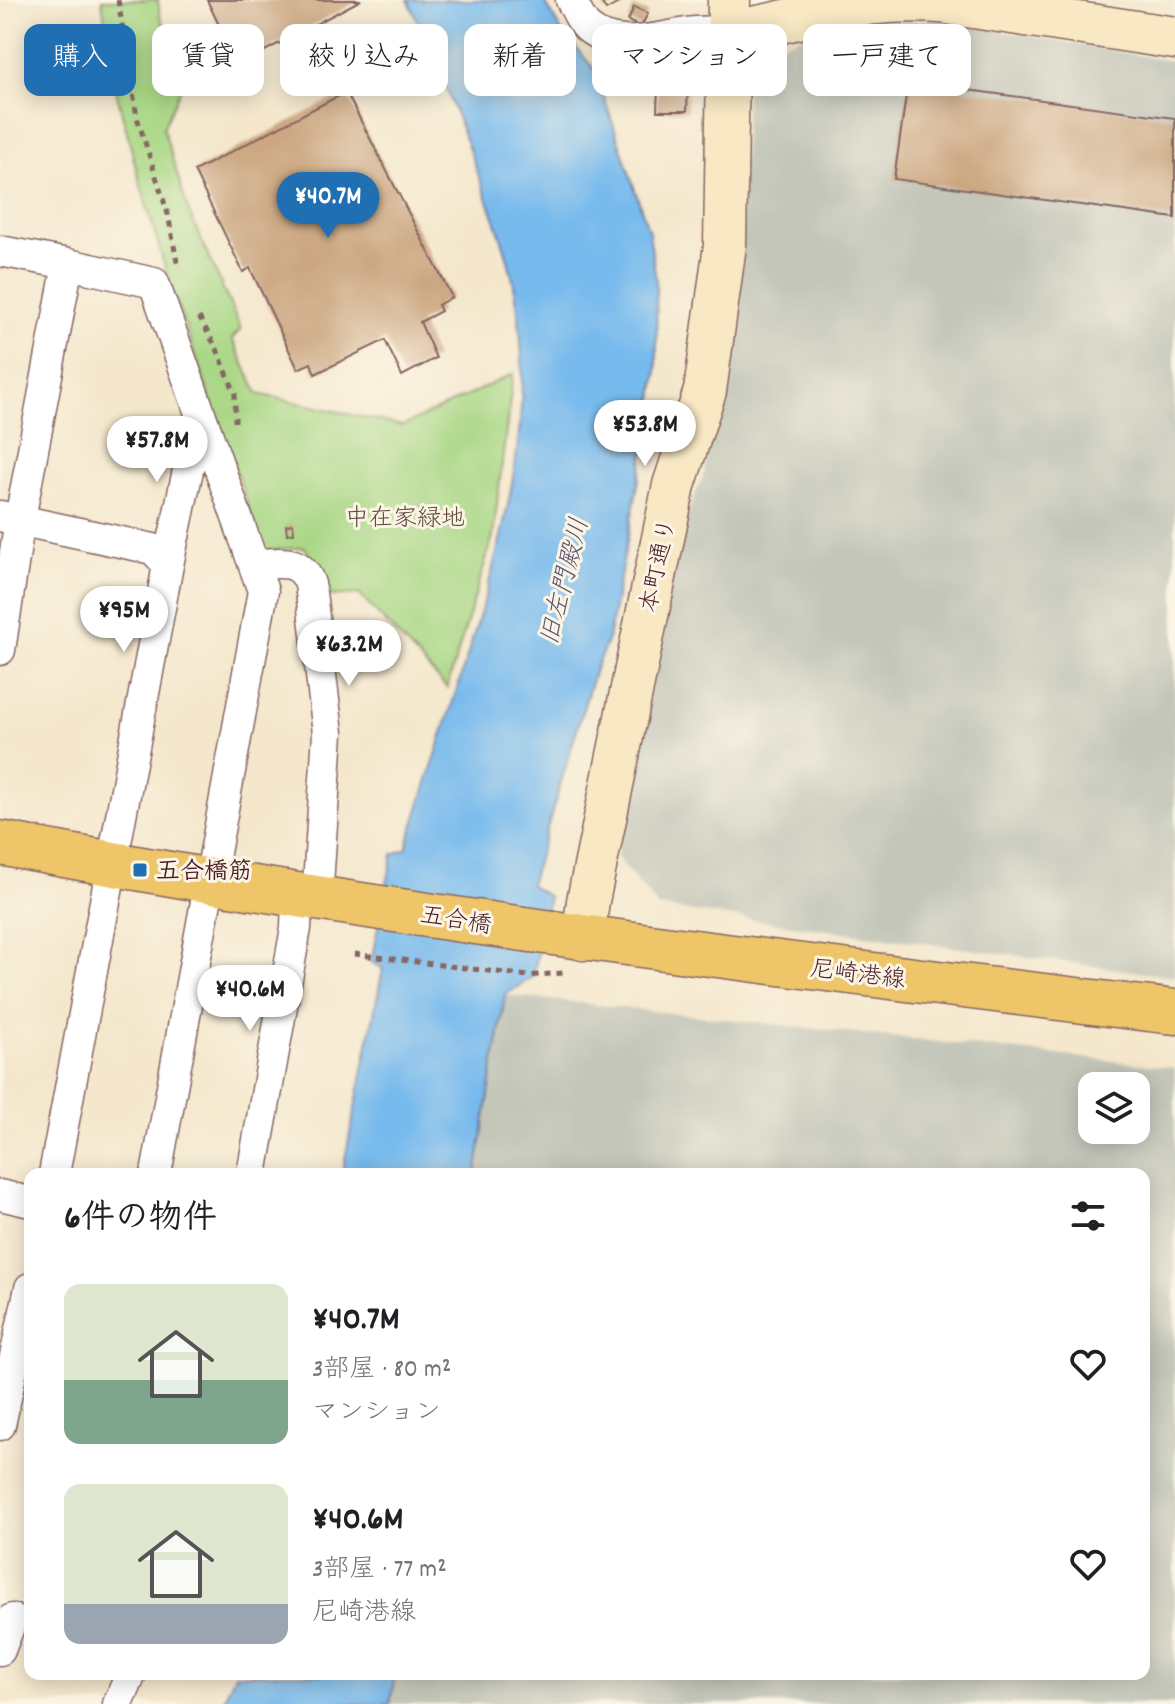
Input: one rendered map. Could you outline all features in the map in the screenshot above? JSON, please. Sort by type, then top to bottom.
[{"type":"main road","points":[[0,843],[307,898]]},
{"type":"main road","name":"五合橋","points":[[307,898],[369,906],[564,948]]},
{"type":"main road","name":"尼崎港線","points":[[564,948],[1175,1012]]},
{"type":"street","points":[[571,0],[584,24],[596,34],[615,41],[639,41],[697,31],[728,16],[763,28],[832,9],[918,0],[1175,38]]},
{"type":"street","name":"本町通り","points":[[564,948],[588,901],[674,485],[705,391],[725,245],[728,16]]},
{"type":"street","points":[[0,251],[154,283],[263,591],[157,1168]]},
{"type":"street","points":[[0,650],[10,517],[68,264]]},
{"type":"street","points":[[55,1168],[112,864],[165,552],[204,426]]},
{"type":"street","points":[[10,517],[165,552]]},
{"type":"street","points":[[253,1168],[296,928],[307,898],[328,733],[310,584],[305,571],[296,564],[254,564]]},
{"type":"street","points":[[0,1195],[24,1201]]},
{"type":"street","points":[[0,1425],[24,1315]]},
{"type":"street","points":[[0,1650],[14,1619]]},
{"type":"street","points":[[118,1704],[128,1680]]},
{"type":"path","points":[[118,0],[137,117],[168,214],[179,270]]},
{"type":"path","points":[[196,310],[217,349],[235,393],[235,426],[204,426]]},
{"type":"path","points":[[354,954],[528,976],[564,948]]},
{"type":"shaded area","points":[[939,20],[961,24],[856,24]]},
{"type":"shaded area","points":[[971,26],[1175,62],[1175,977],[658,907],[617,857],[679,535],[704,473],[739,244],[746,96],[787,96],[787,42],[803,36],[803,96],[971,96]]},
{"type":"shaded area","points":[[505,995],[1175,1068],[1175,1704],[390,1704],[394,1680],[1150,1680],[1150,1168],[477,1168]]},
{"type":"green space","name":"中在家緑地","points":[[102,0],[158,0],[163,24],[152,24],[152,96],[177,96],[163,128],[188,210],[241,329],[232,339],[258,394],[403,426],[513,374],[493,536],[447,688],[359,594],[330,596],[305,547],[264,551],[167,274],[117,96],[136,96],[136,24],[105,24]]},
{"type":"water","name":"旧左門殿川","points":[[408,0],[544,0],[557,24],[464,24],[464,96],[576,96],[576,48],[592,66],[592,96],[604,96],[649,232],[656,280],[657,370],[650,422],[608,639],[595,669],[530,885],[549,897],[533,977],[505,995],[477,1168],[343,1168],[383,969],[371,962],[393,854],[406,849],[463,670],[502,532],[518,439],[522,392],[521,344],[513,280],[495,219],[448,94],[448,24],[419,24]]},
{"type":"water","points":[[232,1680],[394,1680],[390,1704],[222,1704]]},
{"type":"building","points":[[207,0],[361,0],[316,24],[280,24],[280,43],[264,51],[264,24],[218,24]]},
{"type":"building","points":[[600,0],[624,0],[606,10]]},
{"type":"building","points":[[634,7],[648,13],[642,24],[628,21]]},
{"type":"building","points":[[971,90],[1175,118],[1175,218],[894,179],[906,96],[971,96]]},
{"type":"building","points":[[338,96],[348,96],[452,297],[438,305],[441,311],[420,322],[436,358],[402,376],[385,340],[315,374],[311,363],[298,369],[250,268],[243,272],[194,171]]},
{"type":"building","points":[[658,96],[688,96],[687,111],[657,111]]},
{"type":"building","points":[[293,524],[294,533],[287,534],[286,525]]},
{"type":"place","name":"五合橋筋","points":[[140,870]]}]
